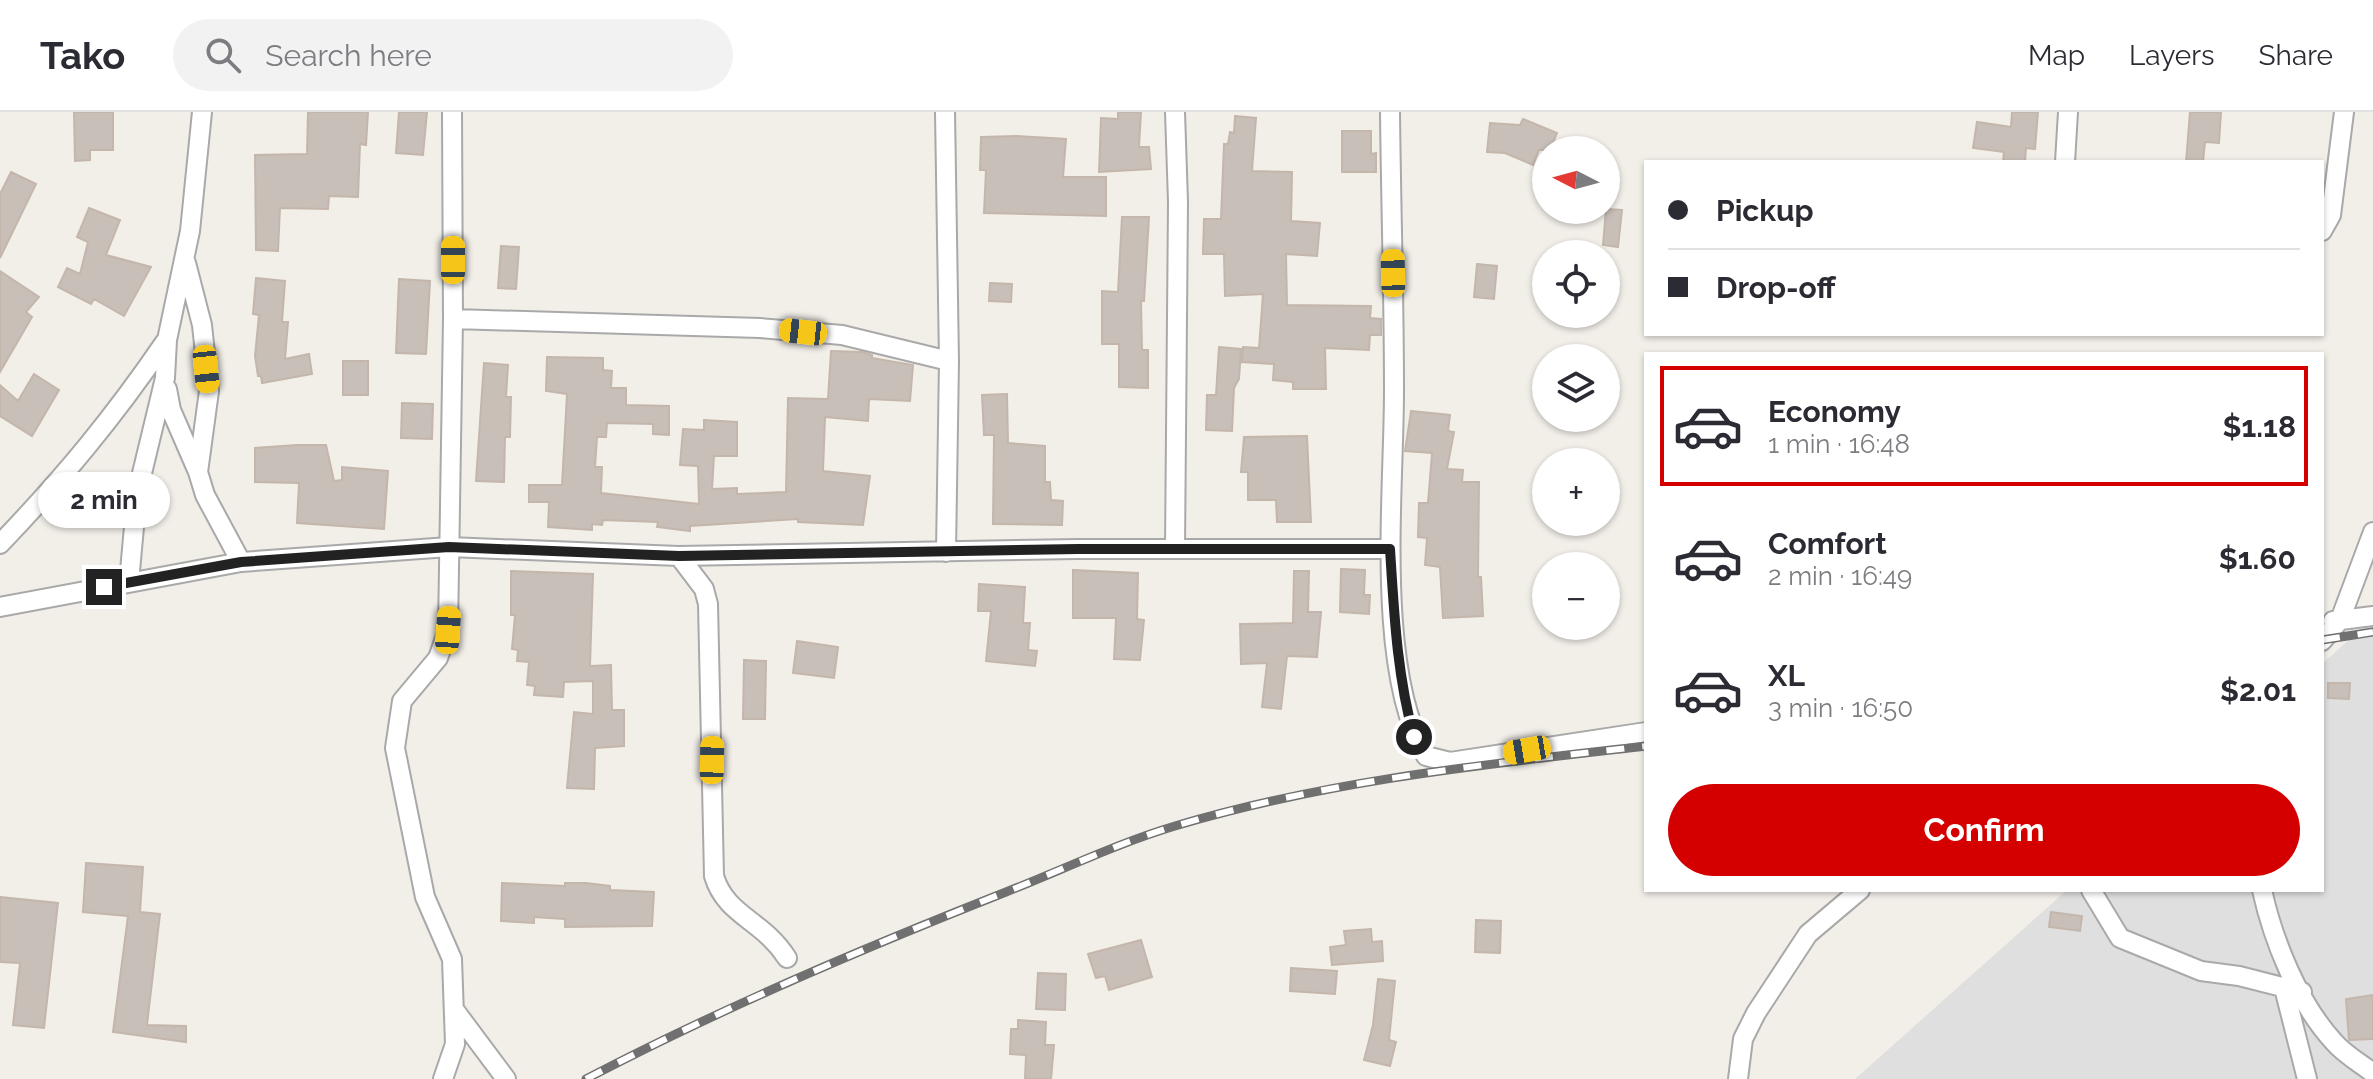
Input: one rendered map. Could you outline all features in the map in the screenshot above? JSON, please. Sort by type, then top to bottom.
[{"type":"street","points":[[129,582],[137,494],[165,378],[167,340],[185,260],[202,112]]},
{"type":"street","points":[[443,1079],[455,1044],[452,959],[425,897],[395,748],[402,701],[444,648],[449,604],[452,112]]},
{"type":"street","points":[[945,112],[949,361],[946,552]]},
{"type":"street","points":[[1175,112],[1178,202],[1175,548]]},
{"type":"street","points":[[1390,112],[1394,334],[1390,549],[1395,633],[1406,707],[1414,737],[1426,756],[1450,762],[1644,732]]},
{"type":"street","points":[[2065,160],[2068,112]]},
{"type":"street","points":[[2324,227],[2331,215],[2344,112]]},
{"type":"street","points":[[185,260],[202,325],[209,391],[198,472]]},
{"type":"street","points":[[453,319],[760,328],[842,335],[949,361]]},
{"type":"street","points":[[0,544],[81,457],[167,340]]},
{"type":"street","points":[[165,378],[171,410],[205,495],[241,562]]},
{"type":"street","points":[[2331,622],[2373,532]]},
{"type":"street","points":[[0,607],[241,562],[449,547],[679,556],[1175,548],[1390,549]]},
{"type":"street","points":[[679,556],[704,589],[708,604],[714,876],[723,899],[770,934],[787,958]]},
{"type":"street","points":[[2331,622],[2373,616]]},
{"type":"street","points":[[1738,1079],[1743,1039],[1756,1013],[1808,934],[1858,892]]},
{"type":"street","points":[[2092,892],[2120,938],[2201,971],[2239,976],[2293,990],[2334,1043],[2373,1073]]},
{"type":"street","points":[[2263,892],[2293,990],[2307,1079]]},
{"type":"street","points":[[456,1012],[506,1079]]},
{"type":"shaded area","points":[[2373,618],[2373,1079],[1855,1079],[2065,892],[2324,892],[2324,662]]},
{"type":"building","points":[[74,112],[113,112],[113,150],[90,150],[90,160],[75,161]]},
{"type":"building","points":[[308,112],[368,112],[366,145],[360,144],[358,197],[329,196],[328,209],[280,208],[278,251],[256,250],[255,155],[307,154]]},
{"type":"building","points":[[399,112],[427,112],[423,155],[396,153]]},
{"type":"building","points":[[1118,112],[1141,112],[1139,147],[1149,147],[1151,169],[1099,172],[1101,118],[1118,119]]},
{"type":"building","points":[[2012,112],[2038,112],[2035,149],[2026,148],[2025,160],[2003,160],[2004,152],[1973,148],[1977,122],[2011,127]]},
{"type":"building","points":[[2190,112],[2221,112],[2219,143],[2205,142],[2203,160],[2186,160]]},
{"type":"building","points":[[1235,116],[1256,118],[1252,171],[1292,172],[1291,221],[1320,223],[1317,256],[1286,254],[1287,305],[1371,306],[1370,318],[1381,319],[1381,335],[1370,335],[1369,350],[1325,348],[1326,389],[1293,389],[1293,382],[1273,380],[1274,364],[1242,362],[1243,347],[1259,348],[1263,294],[1225,296],[1224,254],[1203,254],[1204,219],[1221,219],[1224,144],[1228,144],[1230,132],[1234,133]]},
{"type":"building","points":[[1523,119],[1557,133],[1556,136],[1532,136],[1532,165],[1505,153],[1487,152],[1490,123],[1520,125]]},
{"type":"building","points":[[1342,131],[1371,131],[1371,154],[1376,153],[1376,172],[1342,172]]},
{"type":"building","points":[[981,137],[1066,139],[1063,177],[1106,177],[1106,216],[984,213],[986,170],[980,170]]},
{"type":"building","points":[[11,172],[36,184],[0,258],[0,194]]},
{"type":"building","points":[[89,208],[120,220],[106,255],[151,267],[124,316],[94,299],[91,304],[58,287],[67,268],[80,274],[88,242],[77,237]]},
{"type":"building","points":[[1622,210],[1619,240],[1603,240],[1605,224],[1620,224]]},
{"type":"building","points":[[1122,217],[1149,217],[1144,301],[1141,301],[1142,350],[1148,350],[1148,388],[1119,387],[1119,344],[1102,344],[1102,291],[1118,292]]},
{"type":"building","points":[[501,246],[519,247],[516,289],[498,288]]},
{"type":"building","points":[[1477,264],[1497,266],[1494,299],[1474,297]]},
{"type":"building","points":[[0,271],[39,297],[26,312],[32,317],[0,372]]},
{"type":"building","points":[[256,278],[285,281],[282,322],[288,322],[285,359],[309,354],[312,374],[262,383],[255,356],[259,315],[253,314]]},
{"type":"building","points":[[399,279],[430,281],[426,354],[396,353]]},
{"type":"building","points":[[990,283],[1012,284],[1011,302],[989,301]]},
{"type":"building","points":[[1219,347],[1241,349],[1239,379],[1234,388],[1232,431],[1206,430],[1207,395],[1216,395]]},
{"type":"building","points":[[831,351],[862,352],[872,355],[872,358],[913,365],[910,401],[869,399],[868,421],[825,417],[823,471],[870,476],[863,525],[798,522],[798,519],[690,526],[690,531],[657,527],[658,522],[603,520],[602,525],[592,524],[592,530],[548,527],[549,502],[529,502],[529,485],[562,485],[567,394],[546,391],[547,357],[603,358],[603,370],[612,371],[611,388],[626,388],[626,405],[669,406],[669,435],[653,434],[653,424],[607,423],[606,437],[597,437],[595,467],[602,467],[601,493],[699,504],[698,466],[680,465],[683,429],[704,430],[704,420],[737,422],[737,456],[714,456],[712,489],[737,488],[737,494],[786,492],[788,398],[828,399]]},
{"type":"building","points":[[343,361],[368,361],[368,395],[343,395]]},
{"type":"building","points":[[484,363],[508,365],[506,397],[511,397],[510,437],[505,437],[504,482],[476,481]]},
{"type":"building","points":[[34,374],[59,390],[32,436],[0,416],[0,385],[18,401]]},
{"type":"building","points":[[1007,394],[1008,443],[1045,446],[1045,482],[1050,482],[1051,500],[1063,501],[1062,525],[993,524],[994,435],[984,435],[982,395]]},
{"type":"building","points":[[402,403],[433,404],[432,439],[401,438]]},
{"type":"building","points":[[1411,411],[1450,415],[1448,431],[1454,432],[1447,469],[1463,470],[1462,482],[1479,482],[1478,577],[1481,577],[1483,616],[1443,618],[1440,567],[1425,565],[1427,538],[1418,537],[1419,503],[1428,503],[1432,453],[1405,451]]},
{"type":"building","points":[[1307,436],[1311,522],[1277,522],[1276,500],[1248,500],[1248,472],[1241,472],[1244,437]]},
{"type":"building","points":[[326,445],[334,481],[342,480],[342,467],[388,471],[384,529],[297,523],[299,483],[255,482],[255,448]]},
{"type":"building","points":[[1341,569],[1365,570],[1364,595],[1370,595],[1369,614],[1340,612]]},
{"type":"building","points":[[1073,570],[1138,573],[1137,619],[1144,620],[1140,660],[1114,659],[1116,618],[1073,618]]},
{"type":"building","points":[[511,571],[593,574],[590,666],[611,665],[612,710],[624,710],[624,746],[595,748],[594,789],[567,788],[574,712],[593,714],[593,681],[564,682],[563,697],[534,695],[535,686],[527,685],[529,662],[517,661],[518,650],[512,649],[515,615],[511,615]]},
{"type":"building","points":[[1294,571],[1309,571],[1308,612],[1321,612],[1317,657],[1287,656],[1281,709],[1262,707],[1267,663],[1241,664],[1240,624],[1293,623]]},
{"type":"building","points":[[979,584],[1025,587],[1023,623],[1030,623],[1028,650],[1037,651],[1035,666],[986,661],[991,611],[978,611]]},
{"type":"building","points":[[797,641],[838,647],[834,678],[793,673]]},
{"type":"building","points":[[744,660],[766,661],[765,719],[743,719]]},
{"type":"building","points":[[2328,683],[2350,683],[2349,699],[2328,698]]},
{"type":"building","points":[[86,863],[143,867],[140,912],[160,914],[147,1025],[186,1026],[186,1042],[113,1032],[128,916],[83,912]]},
{"type":"building","points":[[502,883],[565,886],[565,883],[586,883],[610,886],[610,890],[654,892],[652,926],[565,927],[565,919],[534,917],[534,923],[501,921]]},
{"type":"building","points":[[0,897],[58,903],[44,1028],[13,1025],[20,963],[0,962]]},
{"type":"building","points":[[2051,912],[2082,916],[2080,931],[2049,927]]},
{"type":"building","points":[[1476,920],[1501,921],[1500,953],[1475,952]]},
{"type":"building","points":[[1371,929],[1372,942],[1382,941],[1383,961],[1332,965],[1330,947],[1346,945],[1344,931]]},
{"type":"building","points":[[1141,940],[1152,977],[1109,990],[1105,976],[1096,978],[1088,954]]},
{"type":"building","points":[[1291,968],[1337,971],[1335,994],[1290,991]]},
{"type":"building","points":[[1038,973],[1066,974],[1065,1010],[1036,1009]]},
{"type":"building","points":[[1378,979],[1395,981],[1389,1040],[1396,1042],[1390,1066],[1364,1060],[1373,1025]]},
{"type":"building","points":[[2373,995],[2373,1039],[2349,1040],[2346,999]]},
{"type":"building","points":[[1018,1020],[1046,1022],[1045,1045],[1054,1045],[1051,1079],[1025,1079],[1026,1055],[1010,1054],[1011,1029],[1018,1029]]},
{"type":"railway","points":[[2324,640],[2373,632]]},
{"type":"railway","points":[[586,1079],[741,1003],[847,957],[1175,826],[1350,785],[1468,767],[1644,746]]},
{"type":"route","points":[[104,587],[241,562],[449,547],[679,556],[1281,547],[1390,549],[1395,633],[1406,707],[1414,737]]}]
